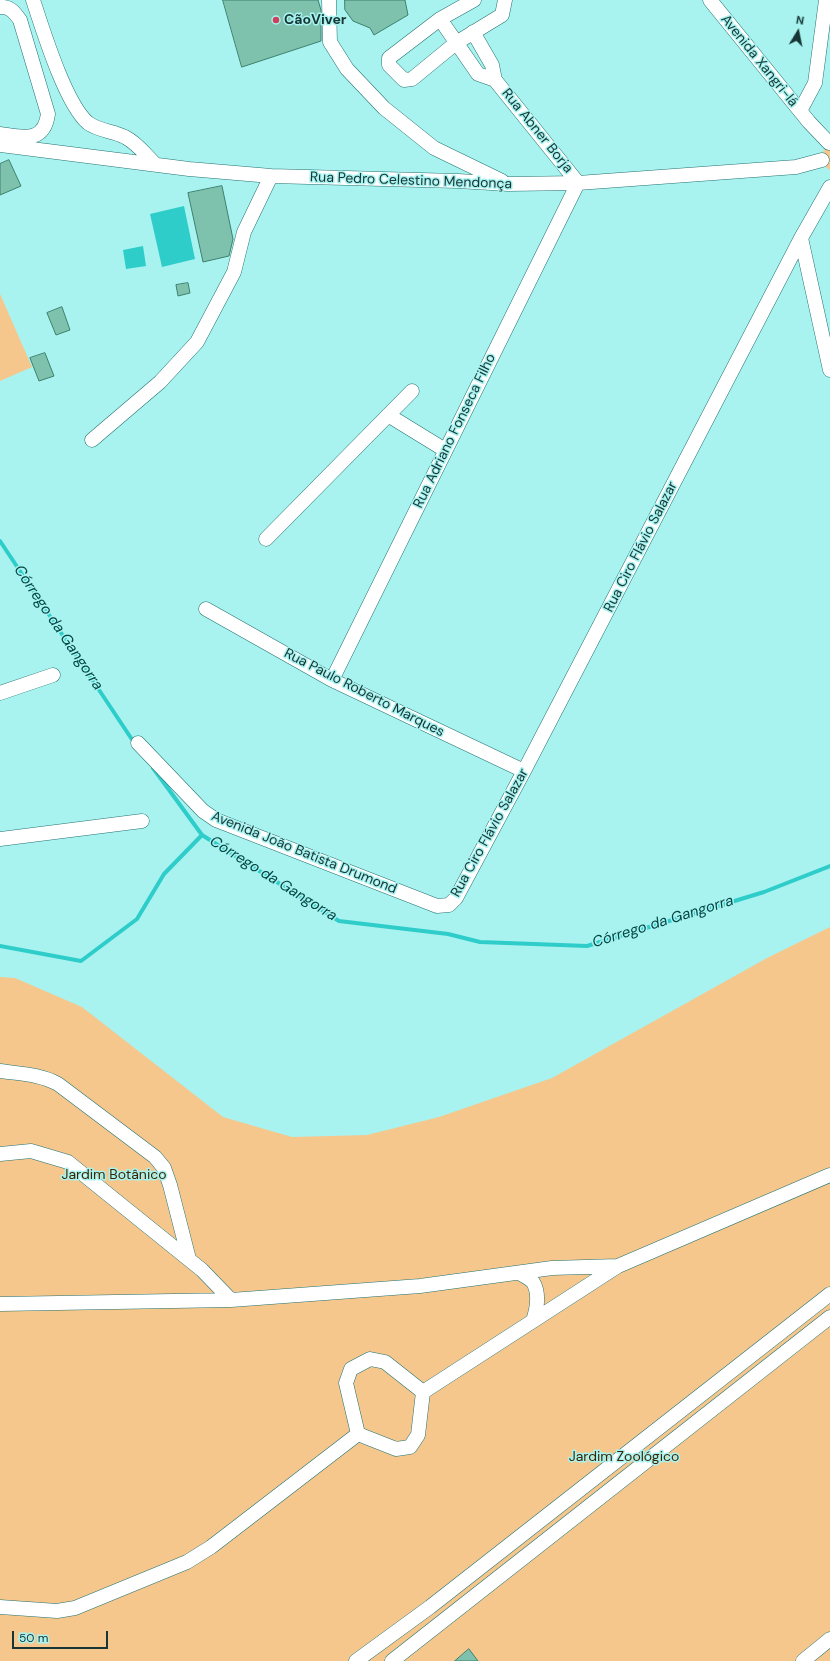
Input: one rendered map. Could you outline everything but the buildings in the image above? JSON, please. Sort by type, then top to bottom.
[{"type":"street","points":[[33,0],[58,72],[76,106],[88,123],[107,132],[125,137],[155,164]]},
{"type":"street","points":[[329,0],[330,42],[347,70],[384,108],[434,148],[508,184]]},
{"type":"street","points":[[474,0],[440,19],[389,58],[389,65],[404,80],[408,80],[456,43],[502,15],[505,0]]},
{"type":"street","name":"Avenida Xangri-lá","points":[[710,0],[805,116],[826,153]]},
{"type":"street","points":[[805,116],[815,83],[826,0]]},
{"type":"street","points":[[0,7],[5,6],[15,13],[20,20],[48,114],[46,125],[37,134],[28,138],[0,134]]},
{"type":"street","points":[[440,19],[478,74],[496,80]]},
{"type":"street","points":[[473,32],[492,65],[496,80]]},
{"type":"street","name":"Rua Abner Borja","points":[[496,80],[578,183]]},
{"type":"street","name":"Rua Pedro Celestino Mendonça","points":[[0,145],[155,164],[271,176],[458,181],[508,184],[578,183],[796,167],[826,153]]},
{"type":"street","points":[[92,440],[160,382],[197,342],[234,272],[244,232],[271,176]]},
{"type":"street","name":"Rua Adriano Fonseca Filho","points":[[332,680],[578,183]]},
{"type":"street","name":"Rua Ciro Flávio Salazar","points":[[449,905],[456,898],[524,771],[801,238],[830,187]]},
{"type":"street","points":[[801,238],[830,370]]},
{"type":"street","points":[[266,539],[412,391]]},
{"type":"street","points":[[388,415],[400,424],[445,450]]},
{"type":"street","name":"Rua Paulo Roberto Marques","points":[[206,609],[332,680],[524,771]]},
{"type":"street","points":[[0,693],[53,675]]},
{"type":"street","name":"Avenida João Batista Drumond","points":[[138,743],[203,811],[216,820],[437,906],[449,905]]},
{"type":"street","points":[[0,839],[142,821]]},
{"type":"street","points":[[0,1071],[34,1075],[46,1078],[58,1084],[155,1157],[164,1168],[170,1185],[189,1259]]},
{"type":"street","points":[[0,1154],[31,1151],[68,1162],[202,1270],[231,1300]]},
{"type":"street","points":[[423,1392],[618,1266],[830,1174]]},
{"type":"street","points":[[0,1304],[231,1300],[420,1286],[552,1268],[618,1266]]},
{"type":"street","points":[[519,1273],[532,1282],[536,1291],[538,1306],[533,1321]]},
{"type":"street","points":[[356,1661],[430,1608],[830,1294]]},
{"type":"street","points":[[392,1661],[830,1317]]},
{"type":"street","points":[[358,1434],[346,1383],[351,1369],[370,1359],[385,1362],[423,1392]]},
{"type":"street","points":[[358,1434],[396,1449],[410,1448],[418,1435],[423,1392]]},
{"type":"street","points":[[0,1607],[57,1611],[75,1608],[187,1562],[212,1547],[358,1434]]},
{"type":"street","points":[[803,1661],[830,1639]]},
{"type":"green space","points":[[830,144],[830,170],[822,161],[822,153]]},
{"type":"green space","points":[[0,294],[32,367],[0,381]]},
{"type":"green space","name":"Jardim Zoológico","points":[[830,927],[830,1661],[0,1661],[0,977],[15,978],[82,1007],[223,1117],[292,1137],[367,1135],[439,1117],[552,1078],[767,958]]},
{"type":"water","points":[[184,206],[195,259],[162,267],[150,214]]},
{"type":"water","points":[[143,246],[146,266],[126,269],[123,250]]},
{"type":"waterway","name":"Córrego da Gangorra","points":[[0,541],[135,744]]},
{"type":"waterway","name":"Córrego da Gangorra","points":[[153,768],[202,835],[339,921],[448,934],[480,942],[587,946],[764,892],[830,866]]},
{"type":"waterway","points":[[0,946],[81,961],[137,919],[164,874],[202,835]]},
{"type":"place","name":"CãoViver","points":[[276,20]]},
{"type":"park label","name":"Jardim Botânico","points":[[114,1175]]}]
